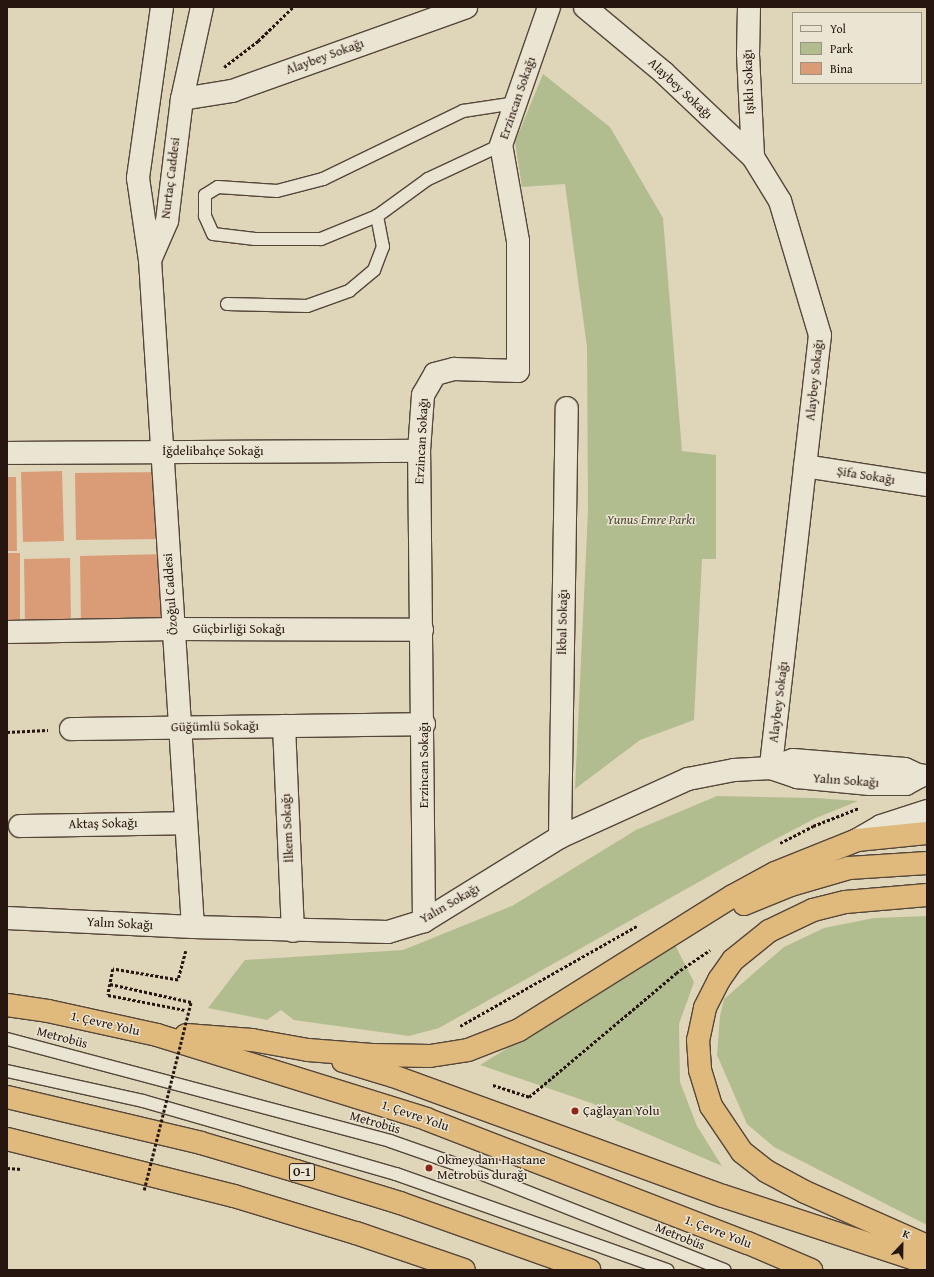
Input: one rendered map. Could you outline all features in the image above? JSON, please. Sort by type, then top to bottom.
[{"type":"highway","points":[[308,1050],[430,1056],[457,1053],[519,1030],[683,928],[775,873],[857,840],[927,833]]},
{"type":"highway","points":[[683,928],[791,885],[849,868],[927,863]]},
{"type":"highway","points":[[927,895],[845,902],[813,910],[769,931],[733,960],[719,980],[705,1008],[698,1040],[700,1070],[711,1106],[742,1152],[766,1172],[912,1245],[927,1263]]},
{"type":"highway","name":"1. Çevre Yolu","points":[[7,1005],[48,1011],[157,1036],[293,1076],[426,1119],[748,1243],[810,1270]]},
{"type":"highway","points":[[157,1036],[196,1035],[252,1040],[308,1050],[393,1076],[723,1196],[912,1245]]},
{"type":"highway","name":"O-1","points":[[7,1097],[202,1143],[289,1168],[400,1203],[589,1270]]},
{"type":"highway","points":[[7,1139],[234,1196],[356,1232],[464,1270]]},
{"type":"street","name":"Nurtaç Caddesi","points":[[150,260],[138,178],[162,7]]},
{"type":"street","name":"Nurtaç Caddesi","points":[[150,260],[167,220],[182,99],[202,7]]},
{"type":"street","name":"Alaybey Sokağı","points":[[182,99],[232,91],[466,7]]},
{"type":"street","name":"Erzincan Sokağı","points":[[424,921],[424,724],[419,451],[423,395],[435,374],[454,369],[518,371],[518,241],[501,145],[549,7]]},
{"type":"street","name":"Alaybey Sokağı","points":[[585,7],[663,72],[753,157],[780,201],[820,335],[771,768]]},
{"type":"street","name":"Işıklı Sokağı","points":[[748,7],[748,54],[753,157]]},
{"type":"street","name":"Özoğul Caddesi","points":[[150,260],[193,927]]},
{"type":"street","name":"İkbal Sokağı","points":[[560,837],[567,408]]},
{"type":"street","name":"İğdelibahçe Sokağı","points":[[7,453],[162,451],[419,451]]},
{"type":"street","name":"Şifa Sokağı","points":[[806,466],[927,485]]},
{"type":"street","name":"Güçbirliği Sokağı","points":[[7,632],[174,629],[422,630]]},
{"type":"street","name":"Güğümlü Sokağı","points":[[71,729],[424,724]]},
{"type":"street","name":"İlkem Sokağı","points":[[284,726],[293,931]]},
{"type":"street","name":"Yalın Sokağı","points":[[7,918],[293,931],[388,932],[424,921],[560,837],[688,779],[734,770],[771,768],[797,777],[870,784],[906,784],[923,775]]},
{"type":"street","points":[[857,840],[881,826],[927,811]]},
{"type":"street","name":"Aktaş Sokağı","points":[[20,826],[186,823]]},
{"type":"lane","points":[[501,145],[428,179],[377,216],[321,239],[255,239],[213,234],[205,216],[205,195],[218,186],[277,191],[323,179],[463,111],[516,103]]},
{"type":"lane","points":[[227,304],[307,306],[349,291],[374,270],[383,247],[377,216]]},
{"type":"lane","name":"Metrobüs","points":[[7,1039],[390,1141],[467,1168],[724,1270]]},
{"type":"lane","points":[[7,1071],[143,1101],[396,1174],[667,1270]]},
{"type":"path","points":[[258,41],[293,7]]},
{"type":"path","points":[[7,732],[71,729]]},
{"type":"path","points":[[777,845],[813,826],[865,806]]},
{"type":"path","points":[[457,1053],[453,1030],[644,922]]},
{"type":"path","points":[[193,927],[178,980],[113,969],[108,994],[197,1012]]},
{"type":"path","points":[[487,1083],[530,1097],[676,973],[713,948]]},
{"type":"path","points":[[110,984],[191,1002],[144,1190]]},
{"type":"green space","name":"Yunus Emre Parkı","points":[[543,74],[610,127],[663,218],[682,451],[716,455],[716,559],[702,559],[694,720],[640,740],[575,789],[588,510],[587,347],[565,184],[522,187],[515,142]]},
{"type":"green space","points":[[717,796],[816,798],[858,801],[816,818],[770,842],[439,1028],[409,1036],[294,1020],[281,1010],[267,1020],[208,1008],[245,960],[403,950],[512,906],[636,830]]},
{"type":"green space","points":[[927,916],[927,1225],[774,1147],[747,1124],[717,1055],[720,1016],[724,999],[784,947],[824,928],[874,918]]},
{"type":"green space","points":[[675,945],[694,982],[679,1024],[680,1082],[697,1126],[722,1166],[606,1116],[594,1104],[480,1065]]},
{"type":"building","points":[[62,471],[64,541],[23,542],[21,472]]},
{"type":"building","points":[[162,472],[163,539],[76,540],[75,473]]},
{"type":"building","points":[[7,477],[16,477],[17,551],[7,551]]},
{"type":"building","points":[[7,553],[20,553],[20,625],[7,625]]},
{"type":"building","points":[[165,554],[167,623],[81,625],[80,556]]},
{"type":"building","points":[[70,558],[71,622],[25,623],[24,559]]},
{"type":"place","name":"Çağlayan Yolu","points":[[575,1111]]},
{"type":"place","name":"Okmeydanı Hastane Metrobüs durağı","points":[[429,1168]]}]
